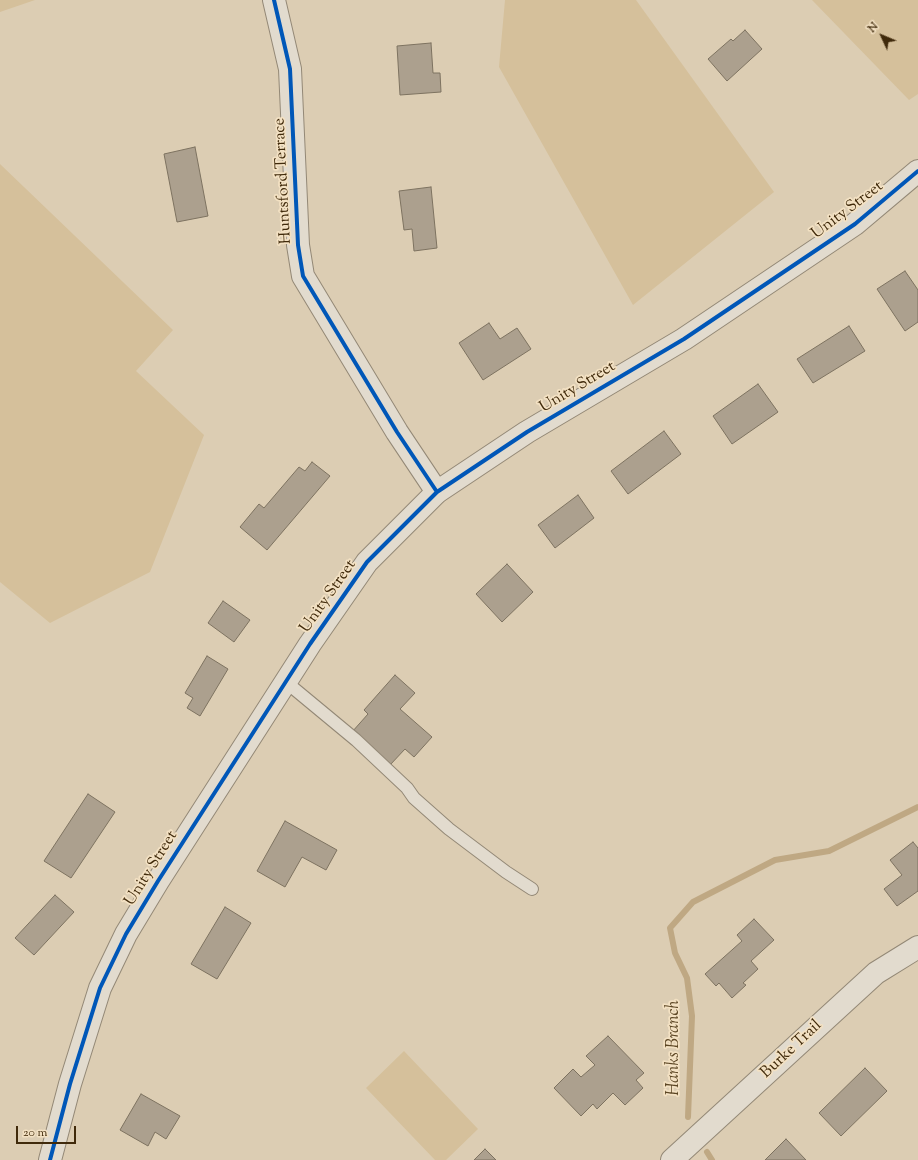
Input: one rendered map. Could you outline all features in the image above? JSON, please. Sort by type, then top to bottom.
[{"type":"street","name":"Huntsford Terrace","points":[[274,0],[290,69],[298,245],[303,276],[397,432],[437,492]]},
{"type":"street","name":"Unity Street","points":[[50,1160],[70,1084],[100,988],[126,934],[162,874],[310,644],[368,562],[437,492],[527,432],[684,339],[855,224],[918,171]]},
{"type":"street","name":"Burke Trail","points":[[672,1160],[876,973],[918,947]]},
{"type":"lane","points":[[286,682],[356,740],[407,788],[414,798],[449,829],[506,872],[532,889]]},
{"type":"shaded area","points":[[0,0],[35,0],[0,12]]},
{"type":"shaded area","points":[[505,0],[636,0],[774,192],[633,305],[499,67]]},
{"type":"shaded area","points":[[812,0],[918,0],[918,94],[909,100]]},
{"type":"shaded area","points":[[0,164],[173,330],[136,371],[204,435],[150,572],[50,623],[0,582]]},
{"type":"shaded area","points":[[404,1051],[478,1129],[446,1160],[435,1160],[366,1088]]},
{"type":"building","points":[[745,30],[762,49],[727,81],[708,59],[731,39],[733,41]]},
{"type":"building","points":[[431,43],[433,73],[440,73],[441,92],[400,95],[397,46]]},
{"type":"building","points":[[195,147],[208,216],[177,222],[164,154]]},
{"type":"building","points":[[431,187],[437,248],[414,251],[412,229],[404,230],[399,191]]},
{"type":"building","points":[[905,271],[918,290],[918,322],[905,331],[877,289]]},
{"type":"building","points":[[489,323],[500,339],[517,328],[531,349],[483,380],[459,343]]},
{"type":"building","points":[[849,326],[865,351],[813,383],[797,359]]},
{"type":"building","points":[[758,384],[778,412],[732,444],[713,416]]},
{"type":"building","points":[[664,431],[681,454],[628,494],[611,471]]},
{"type":"building","points":[[312,462],[330,476],[267,550],[240,527],[259,504],[264,508],[299,467],[305,471]]},
{"type":"building","points":[[578,495],[594,518],[555,548],[538,525]]},
{"type":"building","points":[[507,564],[533,592],[502,622],[476,594]]},
{"type":"building","points":[[223,601],[250,620],[234,642],[208,623]]},
{"type":"building","points":[[207,656],[228,669],[200,716],[187,708],[193,698],[185,693]]},
{"type":"building","points":[[395,675],[415,693],[400,709],[432,737],[414,757],[405,749],[390,765],[352,732],[368,714],[364,710]]},
{"type":"building","points":[[88,794],[115,812],[71,878],[44,861]]},
{"type":"building","points":[[285,821],[337,850],[326,870],[302,857],[285,887],[257,871]]},
{"type":"building","points":[[913,842],[918,848],[918,891],[897,906],[884,889],[902,875],[890,860]]},
{"type":"building","points":[[55,895],[74,912],[34,955],[15,938]]},
{"type":"building","points":[[225,907],[251,923],[217,979],[191,964]]},
{"type":"building","points":[[754,919],[774,940],[751,961],[758,969],[743,983],[746,985],[732,998],[719,983],[716,986],[705,974],[742,941],[737,935]]},
{"type":"building","points":[[608,1036],[644,1073],[636,1080],[643,1088],[625,1105],[613,1093],[597,1109],[593,1104],[581,1116],[554,1088],[573,1069],[581,1077],[595,1065],[586,1056]]},
{"type":"building","points":[[865,1068],[887,1091],[841,1136],[819,1113]]},
{"type":"building","points":[[141,1094],[180,1116],[166,1139],[155,1132],[148,1146],[120,1130]]},
{"type":"building","points":[[786,1139],[806,1160],[765,1160]]},
{"type":"building","points":[[485,1149],[496,1160],[474,1160]]},
{"type":"waterway","name":"Hanks Branch","points":[[688,1117],[692,1016],[687,978],[675,953],[670,928],[693,902],[775,860],[829,851],[918,807]]},
{"type":"waterway","name":"Hanks Branch","points":[[707,1152],[712,1160]]},
{"type":"cycle path","points":[[274,0],[290,69],[298,245],[303,276],[397,432],[437,492]]},
{"type":"cycle path","points":[[50,1160],[70,1084],[100,988],[126,934],[158,881],[310,644],[367,562],[437,492],[527,432],[684,339],[855,224],[918,171]]}]
